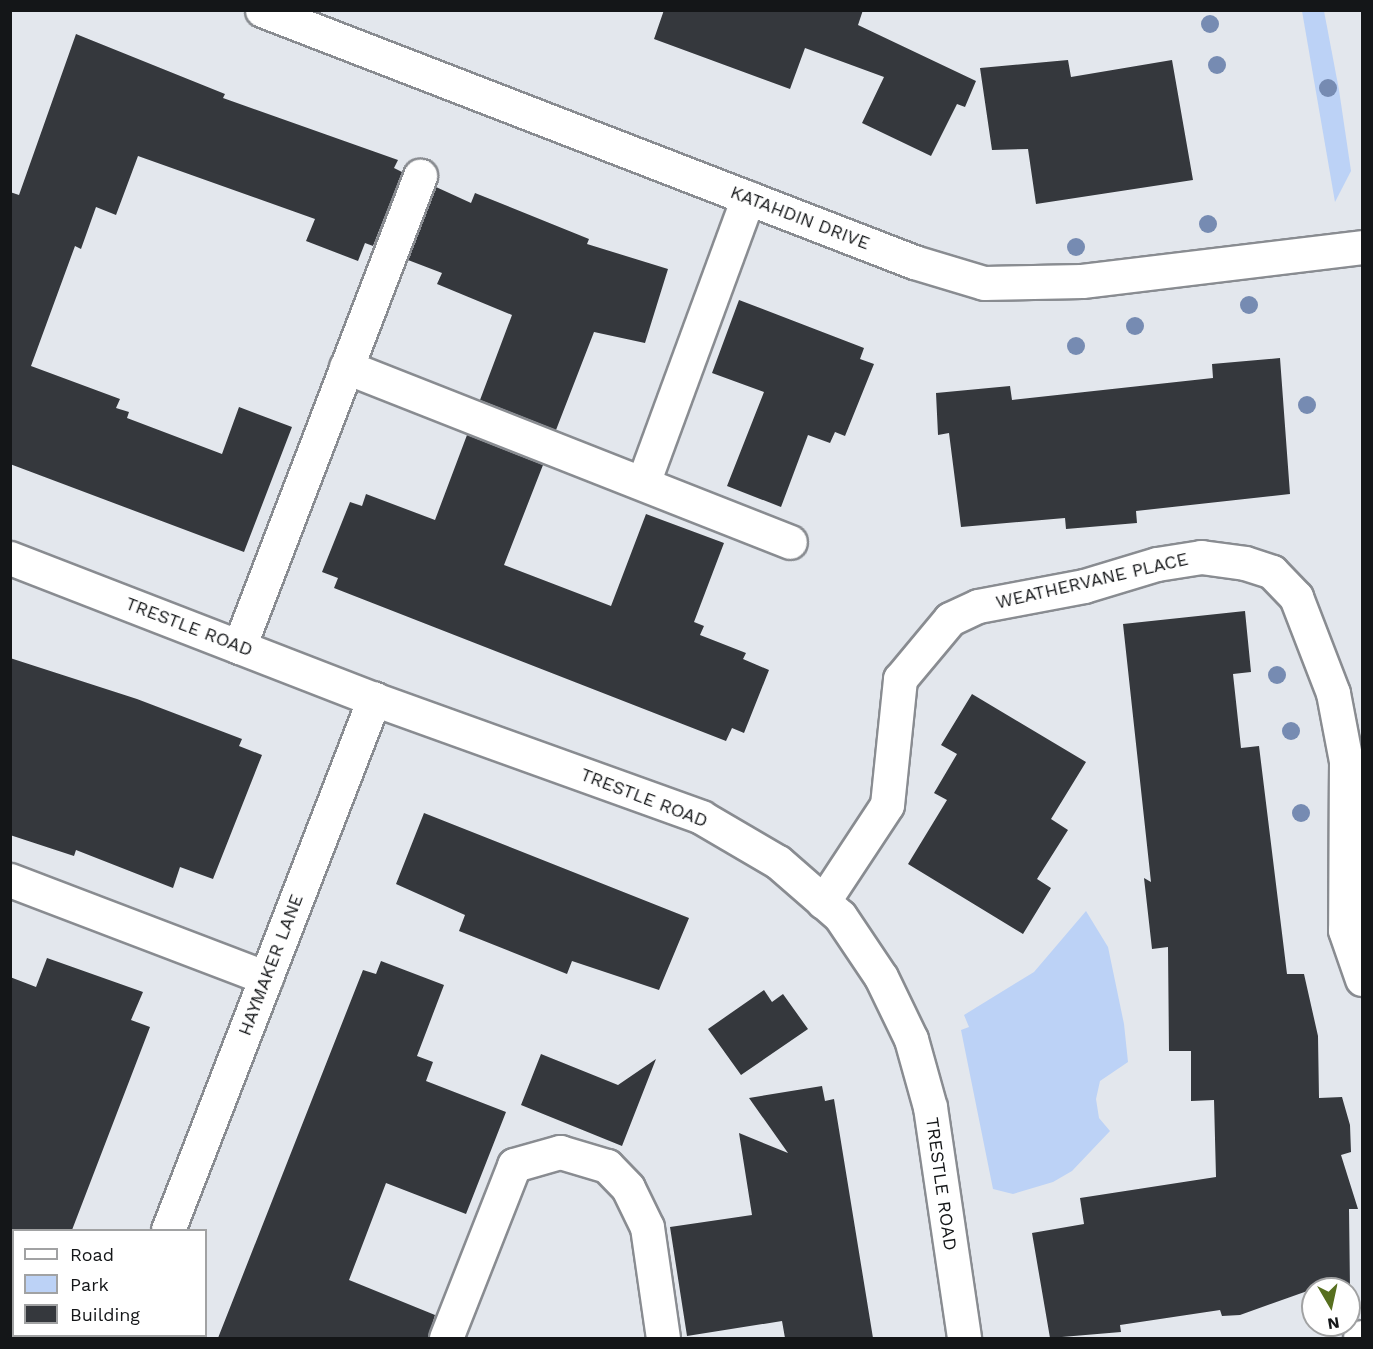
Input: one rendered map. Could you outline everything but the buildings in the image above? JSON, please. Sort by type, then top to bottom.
[{"type":"street","name":"KATAHDIN DRIVE","points":[[262,10],[748,198],[984,283],[1082,281],[1362,247]]},
{"type":"street","points":[[239,647],[420,176]]},
{"type":"street","points":[[643,483],[748,198]]},
{"type":"street","points":[[346,367],[790,542]]},
{"type":"street","name":"TRESTLE ROAD","points":[[10,558],[374,699],[701,817],[778,862],[840,916],[881,977],[911,1039],[930,1107],[964,1338]]},
{"type":"street","name":"WEATHERVANE PLACE","points":[[823,902],[887,805],[900,680],[950,619],[978,606],[1084,586],[1157,564],[1201,558],[1245,563],[1272,572],[1296,597],[1333,693],[1346,761],[1345,930],[1362,979]]},
{"type":"street","name":"HAYMAKER LANE","points":[[168,1229],[374,699]]},
{"type":"street","points":[[10,880],[266,978]]},
{"type":"street","points":[[446,1338],[514,1165],[560,1152],[607,1166],[628,1188],[647,1227],[663,1338]]},
{"type":"green space","points":[[1302,11],[1324,11],[1339,90],[1351,171],[1335,202]]},
{"type":"green space","points":[[1086,911],[1108,947],[1124,1024],[1128,1062],[1100,1081],[1096,1099],[1099,1118],[1110,1131],[1072,1171],[1053,1182],[1013,1194],[993,1189],[961,1030],[969,1027],[964,1015],[1034,972]]}]
